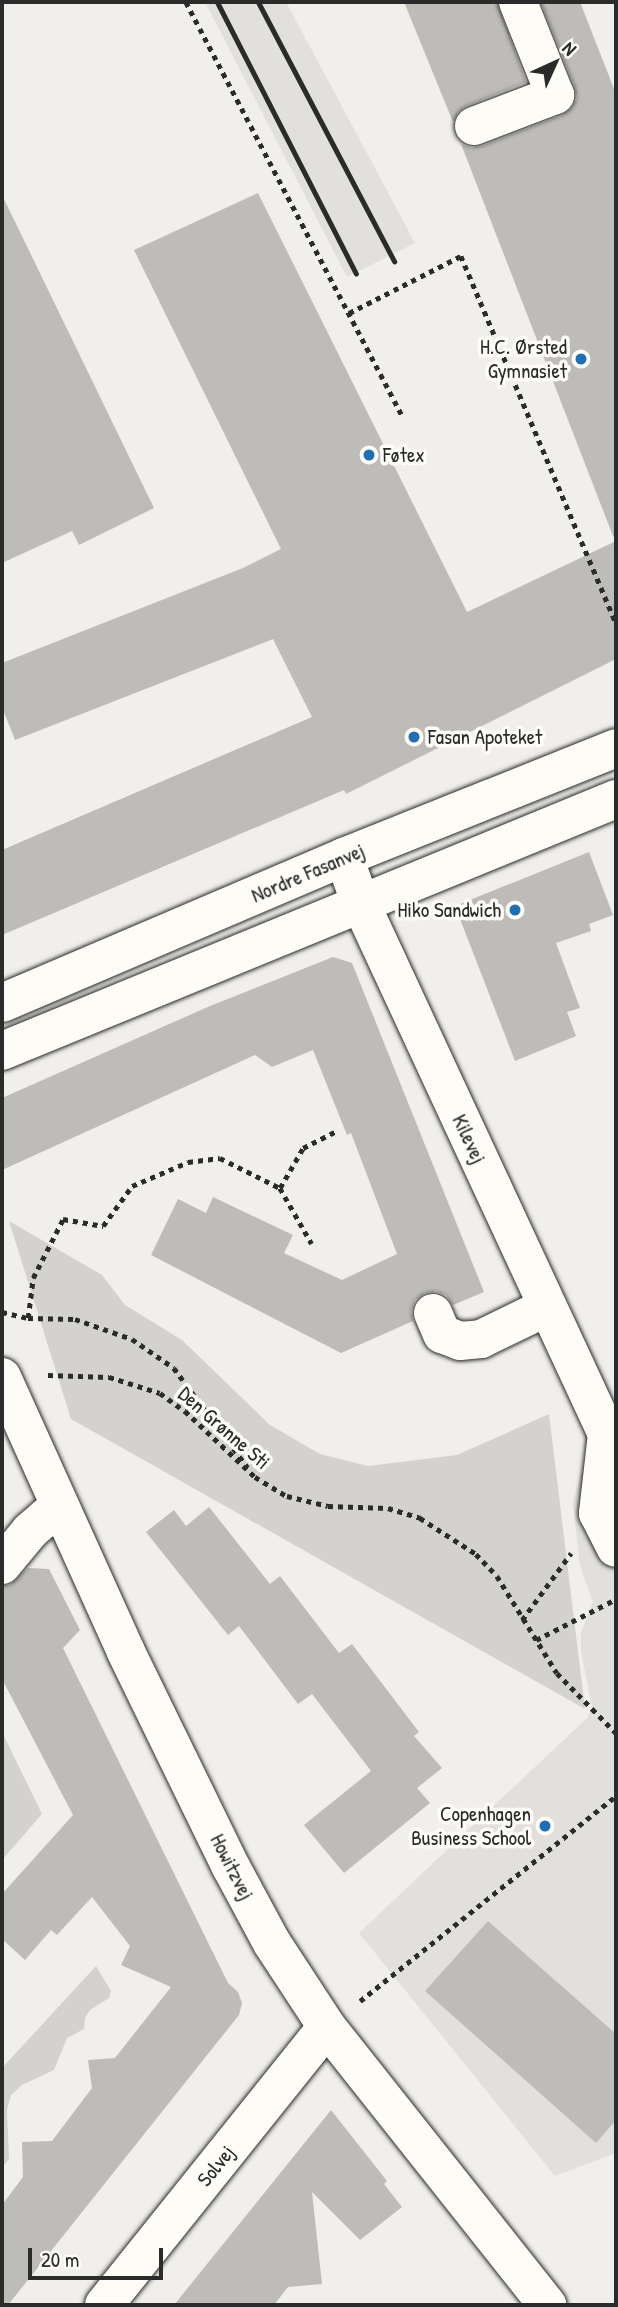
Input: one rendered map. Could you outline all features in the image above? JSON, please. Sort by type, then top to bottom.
[{"type":"street","points":[[474,126],[555,95],[518,2]]},
{"type":"street","name":"Nordre Fasanvej","points":[[2,1003],[344,857],[616,748]]},
{"type":"street","points":[[2,1051],[616,799]]},
{"type":"street","name":"Kilevej","points":[[344,857],[360,902],[547,1307],[602,1382],[607,1434],[598,1513]]},
{"type":"street","points":[[433,1313],[443,1334],[460,1341],[481,1339],[547,1307]]},
{"type":"street","name":"Howitzvej","points":[[3,1380],[126,1652],[231,1867],[272,1943],[327,2027],[547,2305]]},
{"type":"street","points":[[2,1564],[30,1531],[59,1506]]},
{"type":"street","points":[[598,1513],[616,1548]]},
{"type":"street","name":"Solvej","points":[[104,2305],[327,2027]]},
{"type":"path","points":[[186,2],[402,415]]},
{"type":"path","points":[[349,313],[461,256],[616,623]]},
{"type":"path","points":[[280,1188],[303,1148],[336,1131]]},
{"type":"path","points":[[28,1318],[33,1278],[63,1219],[103,1226],[132,1186],[188,1162],[220,1158],[280,1188],[312,1244]]},
{"type":"path","points":[[2,1312],[28,1318],[75,1319],[132,1339],[174,1368],[254,1477]]},
{"type":"path","name":"Den Grønne Sti","points":[[3,1380],[50,1375],[109,1377],[159,1393],[185,1411],[254,1477],[286,1496],[328,1506],[388,1508],[420,1518],[476,1555],[497,1577],[557,1674],[616,1733]]},
{"type":"path","points":[[522,1620],[598,1513]]},
{"type":"path","points":[[536,1640],[616,1600]]},
{"type":"path","points":[[327,2027],[616,1796]]},
{"type":"shaded area","points":[[205,2],[286,2],[415,243],[347,277]]},
{"type":"shaded area","points":[[9,1221],[102,1275],[125,1305],[182,1340],[270,1425],[320,1454],[368,1466],[457,1455],[549,1414],[585,1709],[71,1419]]},
{"type":"shaded area","name":"Copenhagen Business School","points":[[616,1409],[616,2153],[555,2176],[359,1933],[587,1718],[592,1708],[581,1651],[581,1632],[593,1602],[580,1566],[573,1504],[586,1451],[583,1425]]},
{"type":"shaded area","points":[[2,1732],[42,1814],[2,1860]]},
{"type":"shaded area","points":[[96,1966],[111,1991],[109,1998],[90,2010],[85,2018],[84,2029],[67,2038],[54,2070],[22,2085],[11,2095],[7,2110],[9,2159],[2,2168],[2,2068]]},
{"type":"building","points":[[404,2],[497,2],[526,82],[466,106],[458,112],[453,122]]},
{"type":"building","name":"H.C. Ørsted Gymnasiet","points":[[541,2],[580,2],[616,94],[616,536],[613,536],[461,144],[471,148],[482,146],[563,115],[572,108],[577,98],[575,87]]},
{"type":"building","points":[[258,193],[467,612],[616,541],[616,659],[346,794],[344,790],[2,935],[2,850],[312,717],[273,639],[15,740],[2,707],[2,663],[243,568],[281,549],[134,250]]},
{"type":"building","points":[[2,195],[154,508],[79,545],[72,531],[2,563]]},
{"type":"building","points":[[589,852],[613,915],[589,924],[591,931],[556,943],[580,1008],[567,1012],[576,1036],[515,1061],[455,906]]},
{"type":"building","points":[[333,957],[352,963],[484,1292],[453,1305],[446,1295],[436,1291],[425,1293],[415,1300],[411,1311],[413,1321],[341,1353],[151,1255],[178,1199],[206,1213],[213,1197],[293,1235],[284,1253],[342,1280],[397,1254],[351,1133],[347,1135],[313,1050],[272,1067],[255,1055],[2,1170],[2,1098],[210,1006]]},
{"type":"building","points":[[209,1507],[270,1584],[280,1576],[339,1653],[352,1644],[419,1732],[414,1736],[442,1768],[417,1788],[430,1803],[344,1873],[304,1825],[371,1771],[312,1694],[298,1704],[239,1626],[228,1635],[146,1532],[174,1510],[186,1526]]},
{"type":"building","points":[[28,1568],[49,1569],[80,1630],[63,1648],[228,1983],[238,1992],[242,2003],[239,2015],[8,2305],[2,2305],[2,2205],[23,2177],[22,2142],[52,2141],[92,2088],[88,2060],[115,2058],[171,1987],[121,1965],[130,1946],[92,1897],[57,1935],[51,1930],[25,1960],[2,1939],[2,1894],[73,1815],[2,1679],[2,1586],[10,1585]]},
{"type":"building","points":[[488,1921],[616,2034],[616,2120],[596,2143],[425,1991]]},
{"type":"building","points":[[331,2110],[387,2181],[384,2184],[402,2207],[360,2240],[312,2192],[322,2284],[288,2287],[274,2305],[174,2305]]},
{"type":"railway","points":[[217,2],[356,274]]},
{"type":"railway","points":[[258,2],[394,261]]},
{"type":"place","name":"H.C. Ørsted Gymnasiet","points":[[581,359]]},
{"type":"place","name":"Føtex","points":[[369,455]]},
{"type":"place","name":"Fasan Apoteket","points":[[414,737]]},
{"type":"place","name":"Hiko Sandwich","points":[[515,910]]},
{"type":"place","name":"Copenhagen Business School","points":[[545,1826]]}]
